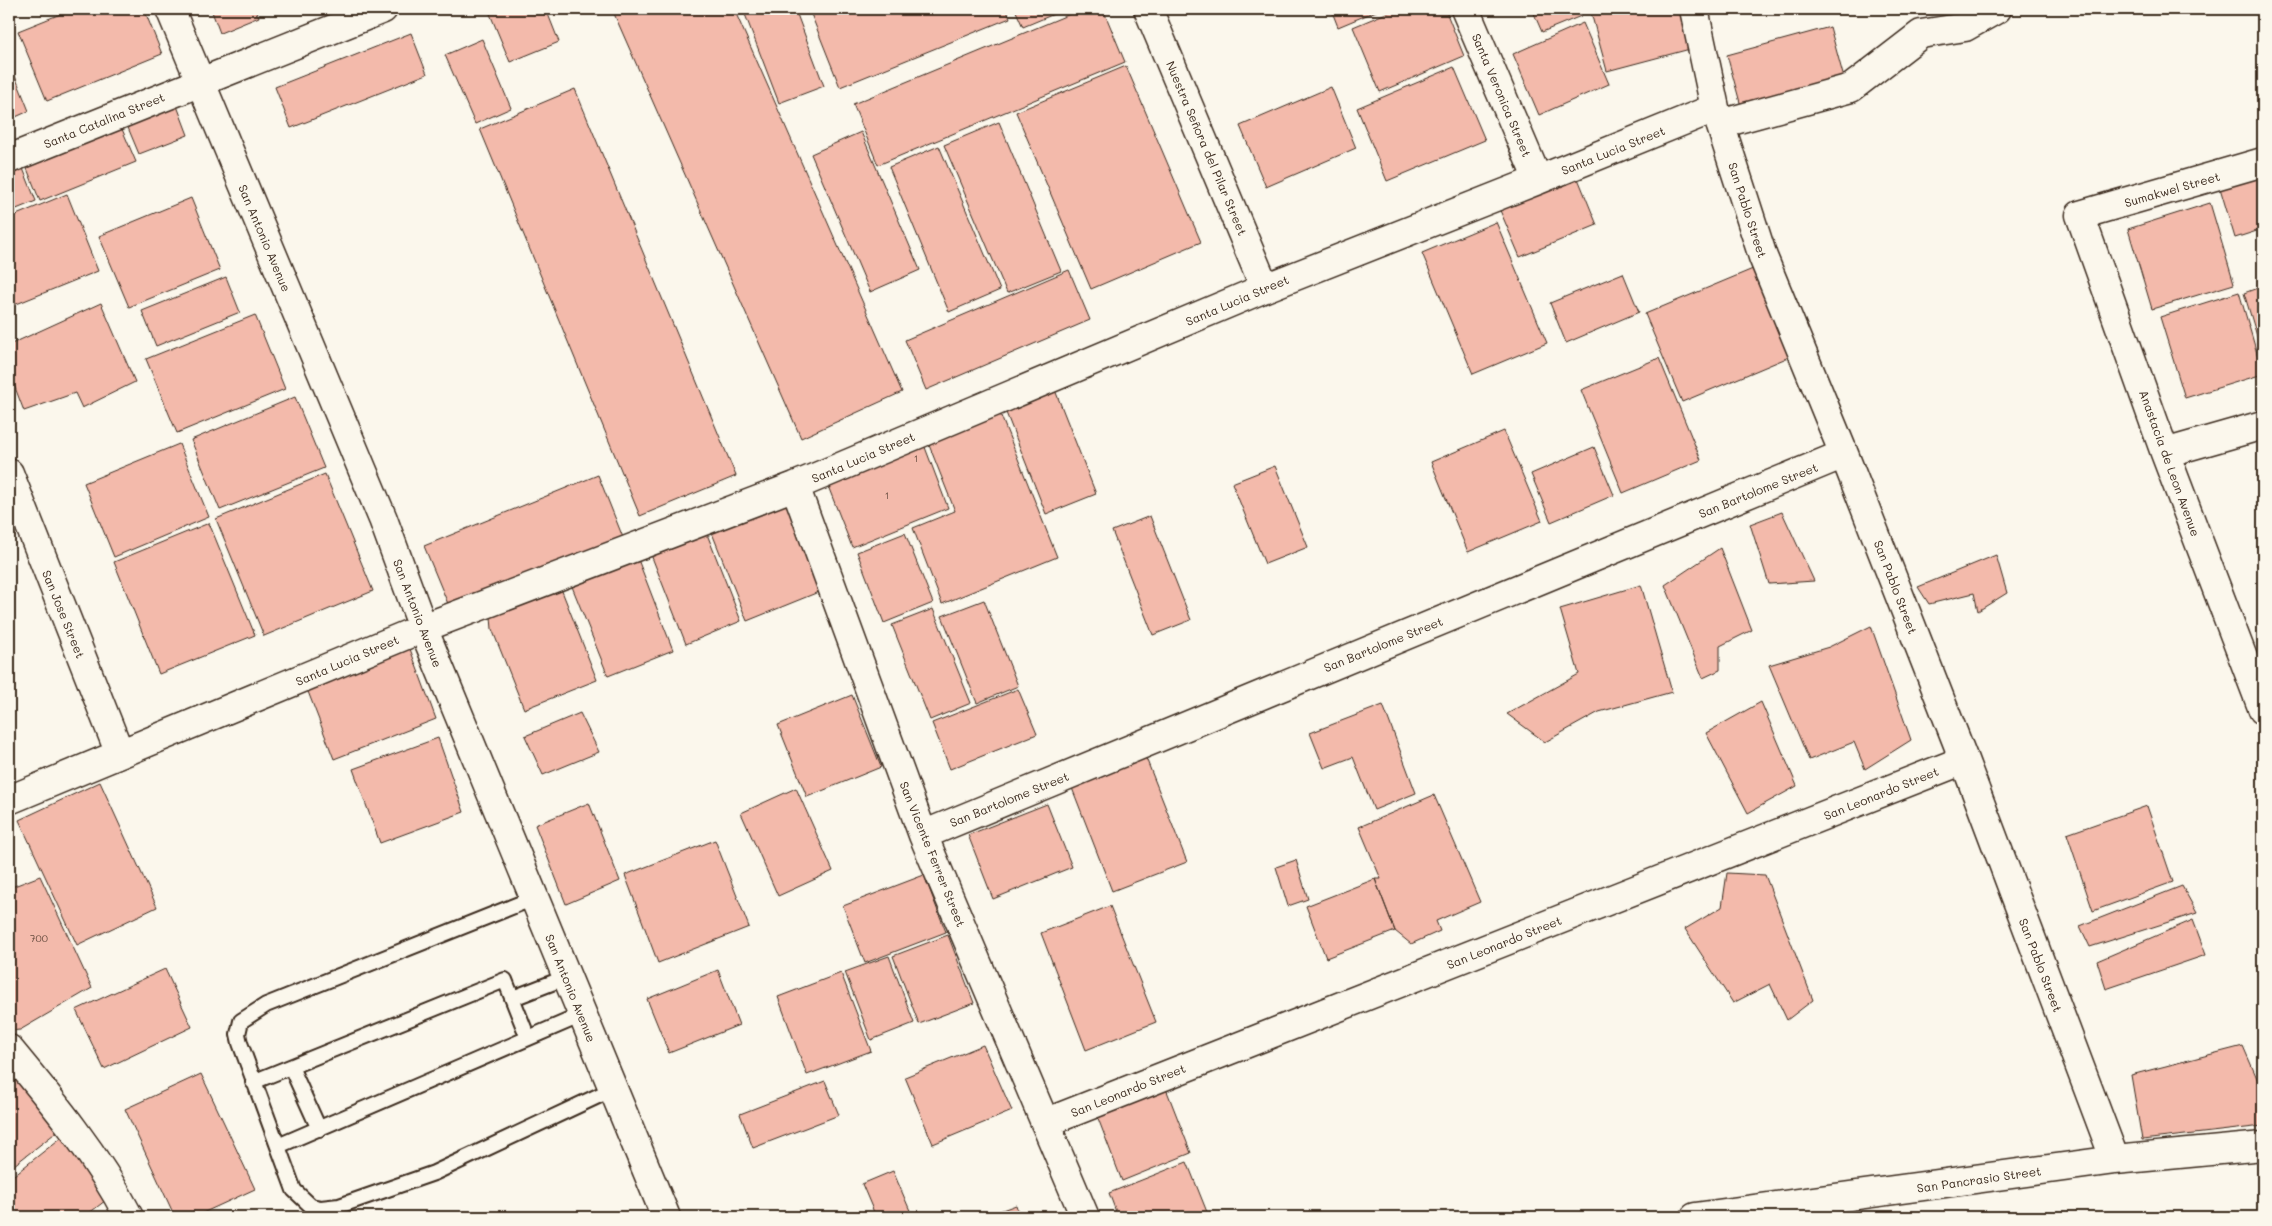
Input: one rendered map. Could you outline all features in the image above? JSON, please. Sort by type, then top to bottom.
[{"type":"street","name":"San Antonio Avenue","points":[[170,9],[383,519],[423,628],[666,1217]]},
{"type":"street","name":"Santa Catalina Street","points":[[9,159],[383,9]]},
{"type":"street","name":"Nuestra Señora del Pilar Street","points":[[1148,9],[1265,288]]},
{"type":"street","name":"Santa Veronica Street","points":[[1465,9],[1538,180]]},
{"type":"street","name":"San Pablo Street","points":[[1694,9],[1718,116],[1763,257],[1844,454],[1964,760],[2115,1160]]},
{"type":"street","name":"Santa Lucia Street","points":[[9,800],[423,628],[795,486],[1265,288],[1538,180],[1718,116],[1851,88],[1922,34],[1965,27],[1997,9]]},
{"type":"street","name":"Sumakwel Street","points":[[2080,215],[2263,162]]},
{"type":"street","name":"Anastacia de Leon Avenue","points":[[2080,215],[2165,453],[2262,703]]},
{"type":"street","points":[[2165,453],[2263,425]]},
{"type":"street","name":"San Bartolome Street","points":[[923,835],[1844,454]]},
{"type":"street","name":"San Jose Street","points":[[9,473],[120,754]]},
{"type":"street","name":"San Vicente Ferrer Street","points":[[795,486],[923,835],[1085,1217]]},
{"type":"street","name":"San Leonardo Street","points":[[1045,1123],[1964,760]]},
{"type":"street","points":[[9,1049],[56,1105],[112,1184],[128,1217]]},
{"type":"street","name":"San Pancrasio Street","points":[[1695,1217],[2115,1160],[2263,1146]]},
{"type":"lane","points":[[534,898],[266,1005],[241,1021],[238,1034],[294,1190],[299,1197],[311,1206],[321,1208],[339,1206],[434,1174],[612,1089]]},
{"type":"lane","points":[[513,998],[567,977]]},
{"type":"lane","points":[[254,1082],[505,980],[528,1038]]},
{"type":"lane","points":[[278,1146],[582,1015]]},
{"type":"lane","points":[[291,1067],[319,1129]]},
{"type":"building","points":[[73,9],[144,9],[162,54],[47,101],[18,31]]},
{"type":"building","points":[[211,9],[256,9],[259,17],[220,33]]},
{"type":"building","points":[[488,9],[546,9],[559,42],[510,62]]},
{"type":"building","points":[[612,9],[734,9],[902,392],[801,438]]},
{"type":"building","points":[[743,9],[795,9],[824,86],[779,103]]},
{"type":"building","points":[[809,9],[1006,9],[1010,18],[840,87]]},
{"type":"building","points":[[1015,9],[1066,9],[1023,27]]},
{"type":"building","points":[[1082,9],[1103,9],[1125,62],[878,165],[853,104]]},
{"type":"building","points":[[1331,9],[1381,9],[1338,27]]},
{"type":"building","points":[[1396,9],[1445,9],[1464,56],[1380,92],[1353,27]]},
{"type":"building","points":[[1532,9],[1578,9],[1581,16],[1542,32]]},
{"type":"building","points":[[1590,9],[1679,9],[1690,49],[1607,71]]},
{"type":"building","points":[[1583,23],[1609,84],[1539,115],[1513,54]]},
{"type":"building","points":[[1830,27],[1845,82],[1742,110],[1727,55]]},
{"type":"building","points":[[411,33],[427,74],[291,128],[275,87]]},
{"type":"building","points":[[482,39],[511,108],[475,124],[445,55]]},
{"type":"building","points":[[9,61],[29,111],[9,120]]},
{"type":"building","points":[[1126,66],[1201,242],[1091,289],[1016,112]]},
{"type":"building","points":[[1454,67],[1485,140],[1387,181],[1357,108]]},
{"type":"building","points":[[1331,87],[1356,148],[1266,187],[1240,126]]},
{"type":"building","points":[[575,89],[736,476],[640,516],[480,129]]},
{"type":"building","points":[[174,98],[188,135],[139,154],[124,118]]},
{"type":"building","points":[[119,122],[136,162],[40,201],[24,161]]},
{"type":"building","points":[[999,122],[1061,271],[1007,293],[944,145]]},
{"type":"building","points":[[861,132],[920,270],[870,292],[811,154]]},
{"type":"building","points":[[939,146],[1000,290],[949,312],[889,167]]},
{"type":"building","points":[[20,161],[36,201],[9,212],[9,166]]},
{"type":"building","points":[[2263,175],[2263,229],[2235,238],[2220,188]]},
{"type":"building","points":[[1577,176],[1597,225],[1520,257],[1499,208]]},
{"type":"building","points":[[67,194],[98,271],[14,305],[9,292],[9,218]]},
{"type":"building","points":[[191,198],[220,270],[129,307],[99,236]]},
{"type":"building","points":[[2210,203],[2234,284],[2152,309],[2128,229]]},
{"type":"building","points":[[1496,222],[1547,343],[1473,374],[1422,253]]},
{"type":"building","points":[[1760,266],[1796,354],[1682,402],[1645,314]]},
{"type":"building","points":[[1069,270],[1090,320],[926,390],[905,340]]},
{"type":"building","points":[[1623,273],[1639,312],[1566,343],[1550,303]]},
{"type":"building","points":[[226,277],[240,312],[156,346],[142,311]]},
{"type":"building","points":[[2263,286],[2263,356],[2244,293]]},
{"type":"building","points":[[2239,292],[2263,374],[2185,398],[2160,317]]},
{"type":"building","points":[[101,303],[135,382],[82,408],[75,393],[24,411],[9,372],[9,345]]},
{"type":"building","points":[[255,315],[285,389],[177,433],[146,359]]},
{"type":"building","points":[[1659,358],[1701,460],[1623,493],[1581,390]]},
{"type":"building","points":[[1053,385],[1096,494],[1046,514],[1003,405]]},
{"type":"building","points":[[295,397],[324,468],[220,510],[191,440]]},
{"type":"building","points":[[999,411],[1057,557],[942,604],[913,528],[955,511],[927,440]]},
{"type":"building","points":[[1504,431],[1542,521],[1468,552],[1431,462]]},
{"type":"building","points":[[923,442],[948,508],[852,547],[826,481]]},
{"type":"building","points":[[179,444],[209,517],[114,557],[84,483]]},
{"type":"building","points":[[1594,447],[1614,495],[1551,522],[1531,474]]},
{"type":"building","points":[[1275,466],[1308,547],[1265,564],[1232,483]]},
{"type":"building","points":[[325,474],[373,591],[264,636],[216,519]]},
{"type":"building","points":[[598,475],[624,540],[451,611],[424,546]]},
{"type":"building","points":[[786,504],[821,591],[747,621],[712,533]]},
{"type":"building","points":[[1782,512],[1814,581],[1769,584],[1750,524]]},
{"type":"building","points":[[1150,516],[1191,620],[1153,635],[1112,531]]},
{"type":"building","points":[[209,523],[255,635],[159,674],[114,562]]},
{"type":"building","points":[[705,529],[741,621],[686,644],[650,552]]},
{"type":"building","points":[[905,533],[933,603],[884,623],[857,552]]},
{"type":"building","points":[[1720,548],[1752,630],[1720,646],[1720,670],[1703,678],[1665,585]]},
{"type":"building","points":[[1996,555],[2007,593],[1978,611],[1974,593],[1929,604],[1918,587]]},
{"type":"building","points":[[637,557],[673,650],[608,676],[571,584]]},
{"type":"building","points":[[1641,585],[1672,692],[1599,712],[1545,742],[1507,714],[1579,674],[1560,609]]},
{"type":"building","points":[[560,586],[597,680],[524,709],[492,629],[491,617],[500,610]]},
{"type":"building","points":[[984,600],[1018,686],[977,703],[942,616]]},
{"type":"building","points":[[933,609],[971,703],[930,720],[892,625]]},
{"type":"building","points":[[1871,626],[1911,740],[1865,769],[1854,742],[1809,760],[1769,665],[1829,647]]},
{"type":"building","points":[[410,649],[436,719],[334,759],[307,689]]},
{"type":"building","points":[[1018,689],[1037,734],[950,769],[932,723]]},
{"type":"building","points":[[852,695],[881,767],[807,797],[778,725]]},
{"type":"building","points":[[1761,702],[1797,786],[1748,813],[1706,733]]},
{"type":"building","points":[[1383,705],[1416,793],[1374,810],[1353,757],[1324,768],[1310,733]]},
{"type":"building","points":[[580,713],[599,752],[543,775],[525,736]]},
{"type":"building","points":[[438,738],[464,812],[380,843],[353,769]]},
{"type":"building","points":[[1146,758],[1187,862],[1112,891],[1072,788]]},
{"type":"building","points":[[100,782],[157,907],[77,945],[19,820]]},
{"type":"building","points":[[796,788],[833,871],[778,896],[741,813]]},
{"type":"building","points":[[1434,795],[1480,902],[1436,921],[1440,931],[1411,944],[1395,931],[1375,879],[1381,879],[1359,827]]},
{"type":"building","points":[[589,803],[620,881],[566,904],[535,825]]},
{"type":"building","points":[[1047,804],[1072,867],[993,899],[968,835]]},
{"type":"building","points":[[2147,806],[2173,882],[2093,911],[2067,834]]},
{"type":"building","points":[[715,840],[749,927],[658,963],[625,875]]},
{"type":"building","points":[[1296,860],[1308,899],[1288,906],[1276,867]]},
{"type":"building","points":[[1727,873],[1765,875],[1813,1000],[1787,1020],[1770,984],[1733,1003],[1685,929],[1722,907]]},
{"type":"building","points":[[924,875],[946,932],[865,963],[843,906]]},
{"type":"building","points":[[40,876],[92,988],[20,1030],[9,1031],[9,888]]},
{"type":"building","points":[[1375,879],[1395,931],[1326,958],[1306,906]]},
{"type":"building","points":[[2182,886],[2197,913],[2090,947],[2080,926]]},
{"type":"building","points":[[1110,906],[1156,1022],[1086,1050],[1041,933]]},
{"type":"building","points":[[2193,920],[2206,955],[2106,989],[2097,961]]},
{"type":"building","points":[[948,935],[974,1003],[919,1024],[893,956]]},
{"type":"building","points":[[889,956],[914,1023],[871,1040],[845,972]]},
{"type":"building","points":[[165,969],[192,1027],[104,1069],[76,1010]]},
{"type":"building","points":[[718,970],[739,1025],[669,1053],[647,999]]},
{"type":"building","points":[[841,973],[871,1051],[807,1075],[778,997]]},
{"type":"building","points":[[983,1045],[1012,1111],[933,1144],[905,1077]]},
{"type":"building","points":[[2243,1046],[2263,1092],[2263,1126],[2142,1140],[2131,1075]]},
{"type":"building","points":[[9,1058],[63,1127],[9,1169]]},
{"type":"building","points":[[201,1074],[255,1189],[194,1217],[175,1217],[125,1109]]},
{"type":"building","points":[[825,1081],[839,1115],[753,1148],[740,1114]]},
{"type":"building","points":[[1165,1086],[1191,1153],[1122,1181],[1096,1113]]},
{"type":"building","points":[[67,1133],[114,1194],[84,1217],[9,1217],[9,1179]]},
{"type":"building","points":[[1187,1162],[1209,1217],[1118,1217],[1109,1193]]},
{"type":"building","points":[[893,1171],[911,1213],[876,1217],[862,1184]]},
{"type":"building","points":[[1016,1205],[1020,1217],[983,1217]]}]
